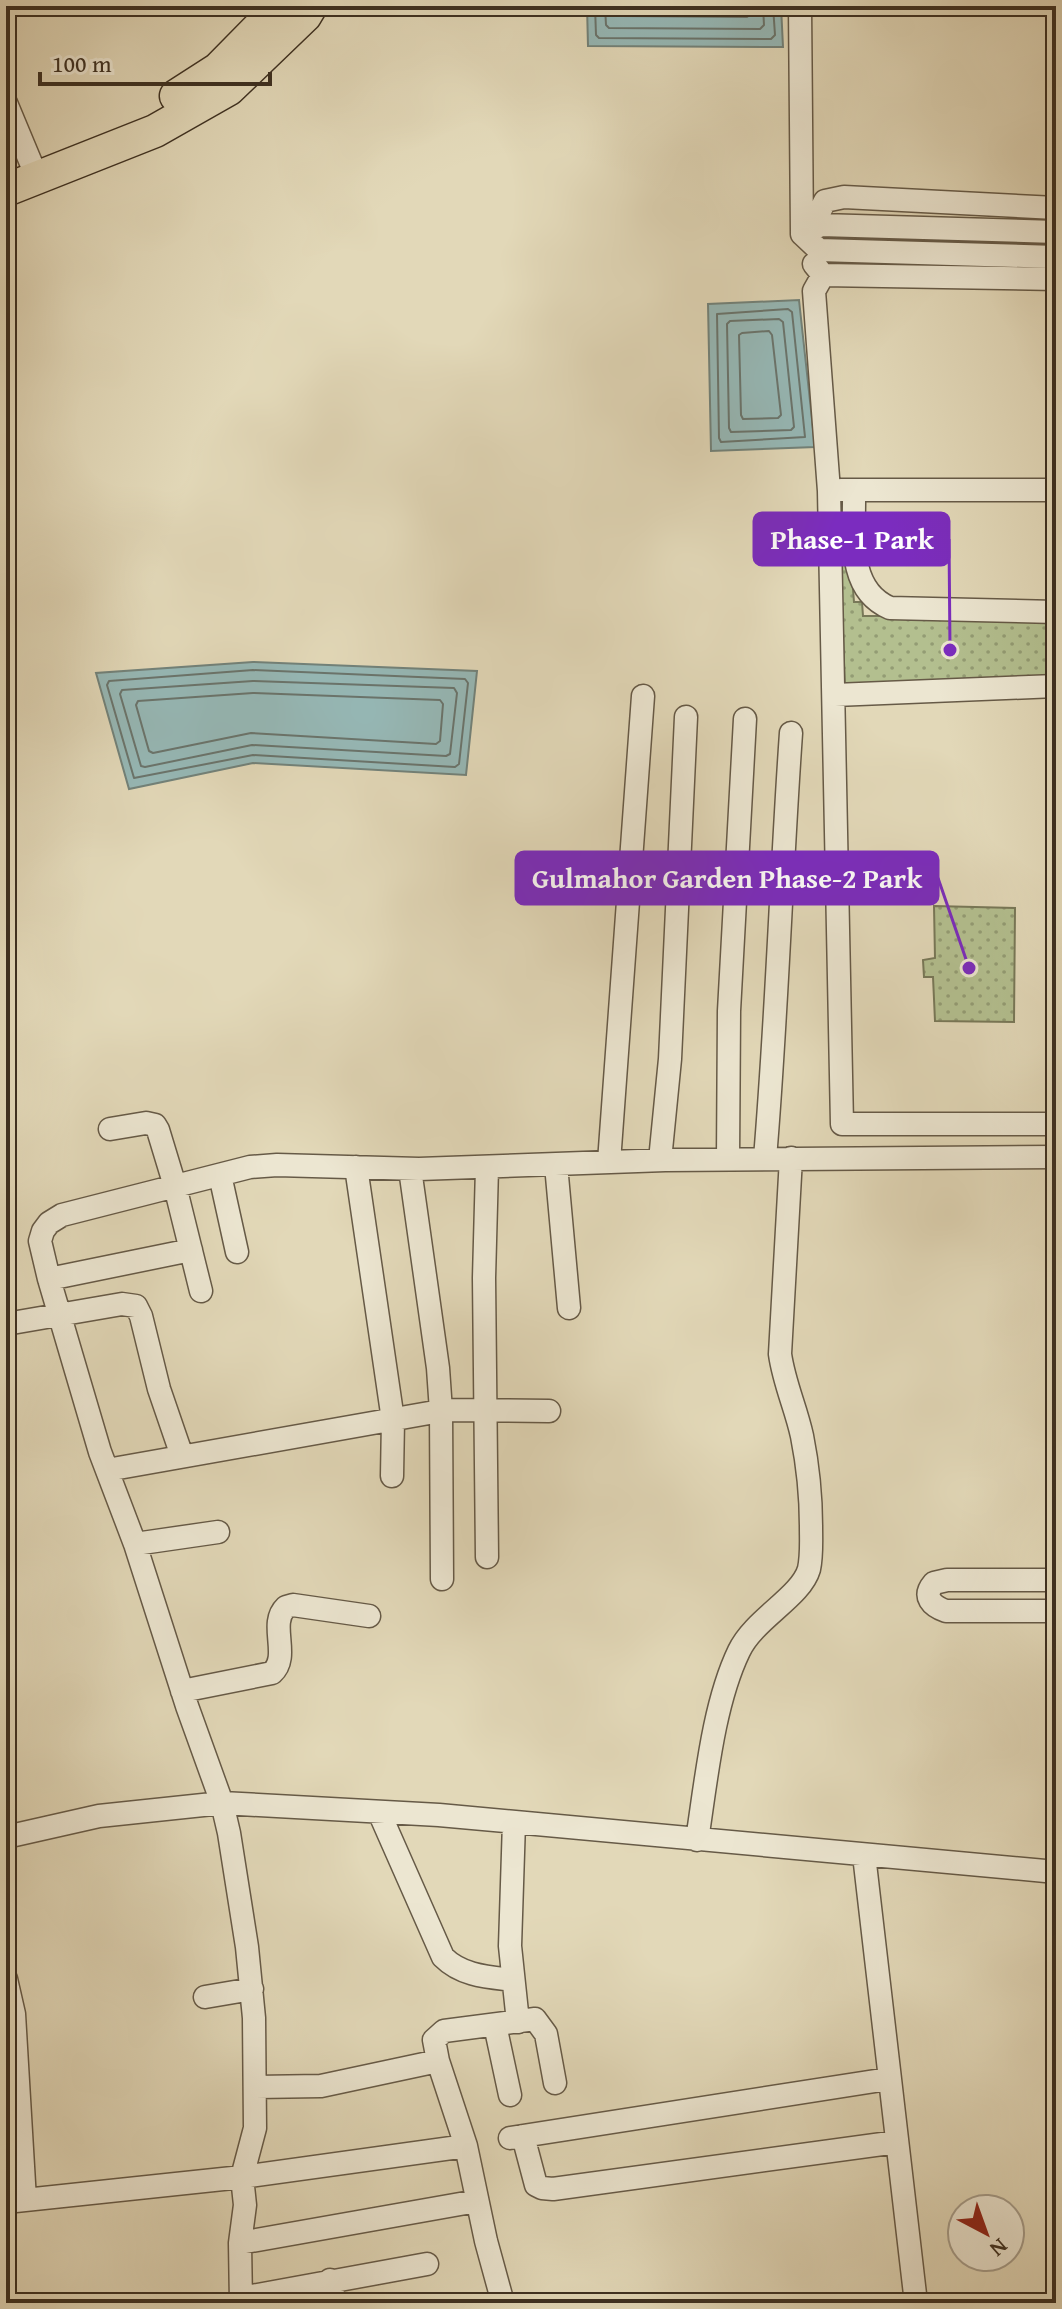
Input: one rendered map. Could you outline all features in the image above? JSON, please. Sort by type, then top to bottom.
[{"type":"highway","points":[[19,168],[136,121],[218,69],[280,6]]},
{"type":"highway","points":[[6,190],[155,131],[229,89],[305,16],[311,6]]},
{"type":"street","points":[[800,6],[809,237],[813,264],[823,275],[1056,279]]},
{"type":"street","points":[[6,103],[18,130],[19,168]]},
{"type":"street","points":[[809,237],[825,201],[844,197],[1056,208]]},
{"type":"street","points":[[809,237],[821,225],[1056,232]]},
{"type":"street","points":[[809,237],[819,250],[1056,257]]},
{"type":"street","points":[[823,275],[814,291],[829,491],[842,1124],[1056,1124]]},
{"type":"street","points":[[854,490],[859,577],[877,603],[890,608],[1056,612]]},
{"type":"street","points":[[829,491],[1056,490]]},
{"type":"street","points":[[835,695],[1056,686]]},
{"type":"street","points":[[609,1162],[643,696]]},
{"type":"street","points":[[660,1160],[670,1059],[686,717]]},
{"type":"street","points":[[728,1159],[729,1011],[745,719]]},
{"type":"street","points":[[765,1158],[775,1049],[781,882],[791,733]]},
{"type":"street","points":[[110,1129],[146,1123],[155,1125],[175,1186],[201,1291]]},
{"type":"street","points":[[427,2264],[330,2280],[241,2301],[240,2243],[245,2205],[242,2177],[255,2128],[256,2087],[247,1947],[222,1803],[107,1470],[49,1279],[40,1241],[43,1231],[62,1215],[250,1167],[277,1165],[410,1169],[765,1158],[1056,1157]]},
{"type":"street","points":[[697,1840],[712,1741],[739,1651],[750,1633],[803,1582],[811,1558],[808,1470],[780,1354],[791,1158]]},
{"type":"street","points":[[556,1165],[569,1308]]},
{"type":"street","points":[[356,1167],[393,1420],[392,1476]]},
{"type":"street","points":[[487,1168],[484,1278],[488,1410],[487,1557]]},
{"type":"street","points":[[410,1169],[438,1368],[442,1579]]},
{"type":"street","points":[[220,1175],[237,1252]]},
{"type":"street","points":[[49,1279],[191,1250]]},
{"type":"street","points":[[6,1324],[122,1304],[136,1306],[182,1456]]},
{"type":"street","points":[[107,1470],[441,1411],[549,1411]]},
{"type":"street","points":[[135,1544],[218,1532]]},
{"type":"street","points":[[1056,1580],[947,1580],[934,1583],[929,1588],[929,1597],[935,1607],[946,1611],[1056,1611]]},
{"type":"street","points":[[182,1691],[272,1673],[280,1662],[280,1618],[286,1607],[293,1605],[369,1616]]},
{"type":"street","points":[[6,1837],[99,1816],[222,1803],[514,1822],[1056,1872]]},
{"type":"street","points":[[379,1812],[443,1957],[451,1965],[470,1974],[513,1980]]},
{"type":"street","points":[[514,1822],[515,1868],[510,1946],[518,2022]]},
{"type":"street","points":[[864,1855],[916,2303]]},
{"type":"street","points":[[6,1979],[14,2014],[16,2201],[242,2177],[466,2146]]},
{"type":"street","points":[[205,1997],[252,1989]]},
{"type":"street","points":[[495,2301],[466,2146],[434,2040],[444,2031],[535,2019],[546,2034],[555,2083]]},
{"type":"street","points":[[495,2025],[510,2095]]},
{"type":"street","points":[[256,2087],[321,2086],[438,2061]]},
{"type":"street","points":[[888,2079],[516,2137],[536,2185],[553,2189],[897,2142]]},
{"type":"street","points":[[240,2243],[477,2201]]},
{"type":"street","points":[[330,2280],[335,2303]]},
{"type":"green space","points":[[840,550],[850,551],[854,602],[862,602],[863,616],[1056,616],[1056,683],[845,691]]},
{"type":"green space","points":[[934,906],[1015,908],[1014,1022],[935,1021],[933,977],[924,977],[923,960],[935,958]]},
{"type":"water","points":[[587,6],[781,6],[783,47],[588,46]]},
{"type":"water","points":[[799,300],[815,447],[711,451],[708,304]]},
{"type":"water","points":[[253,662],[477,671],[466,775],[253,763],[129,789],[96,673]]},
{"type":"place","name":"Phase-1 Park","points":[[950,650]]},
{"type":"place","name":"Gulmahor Garden Phase-2 Park","points":[[969,968]]}]
